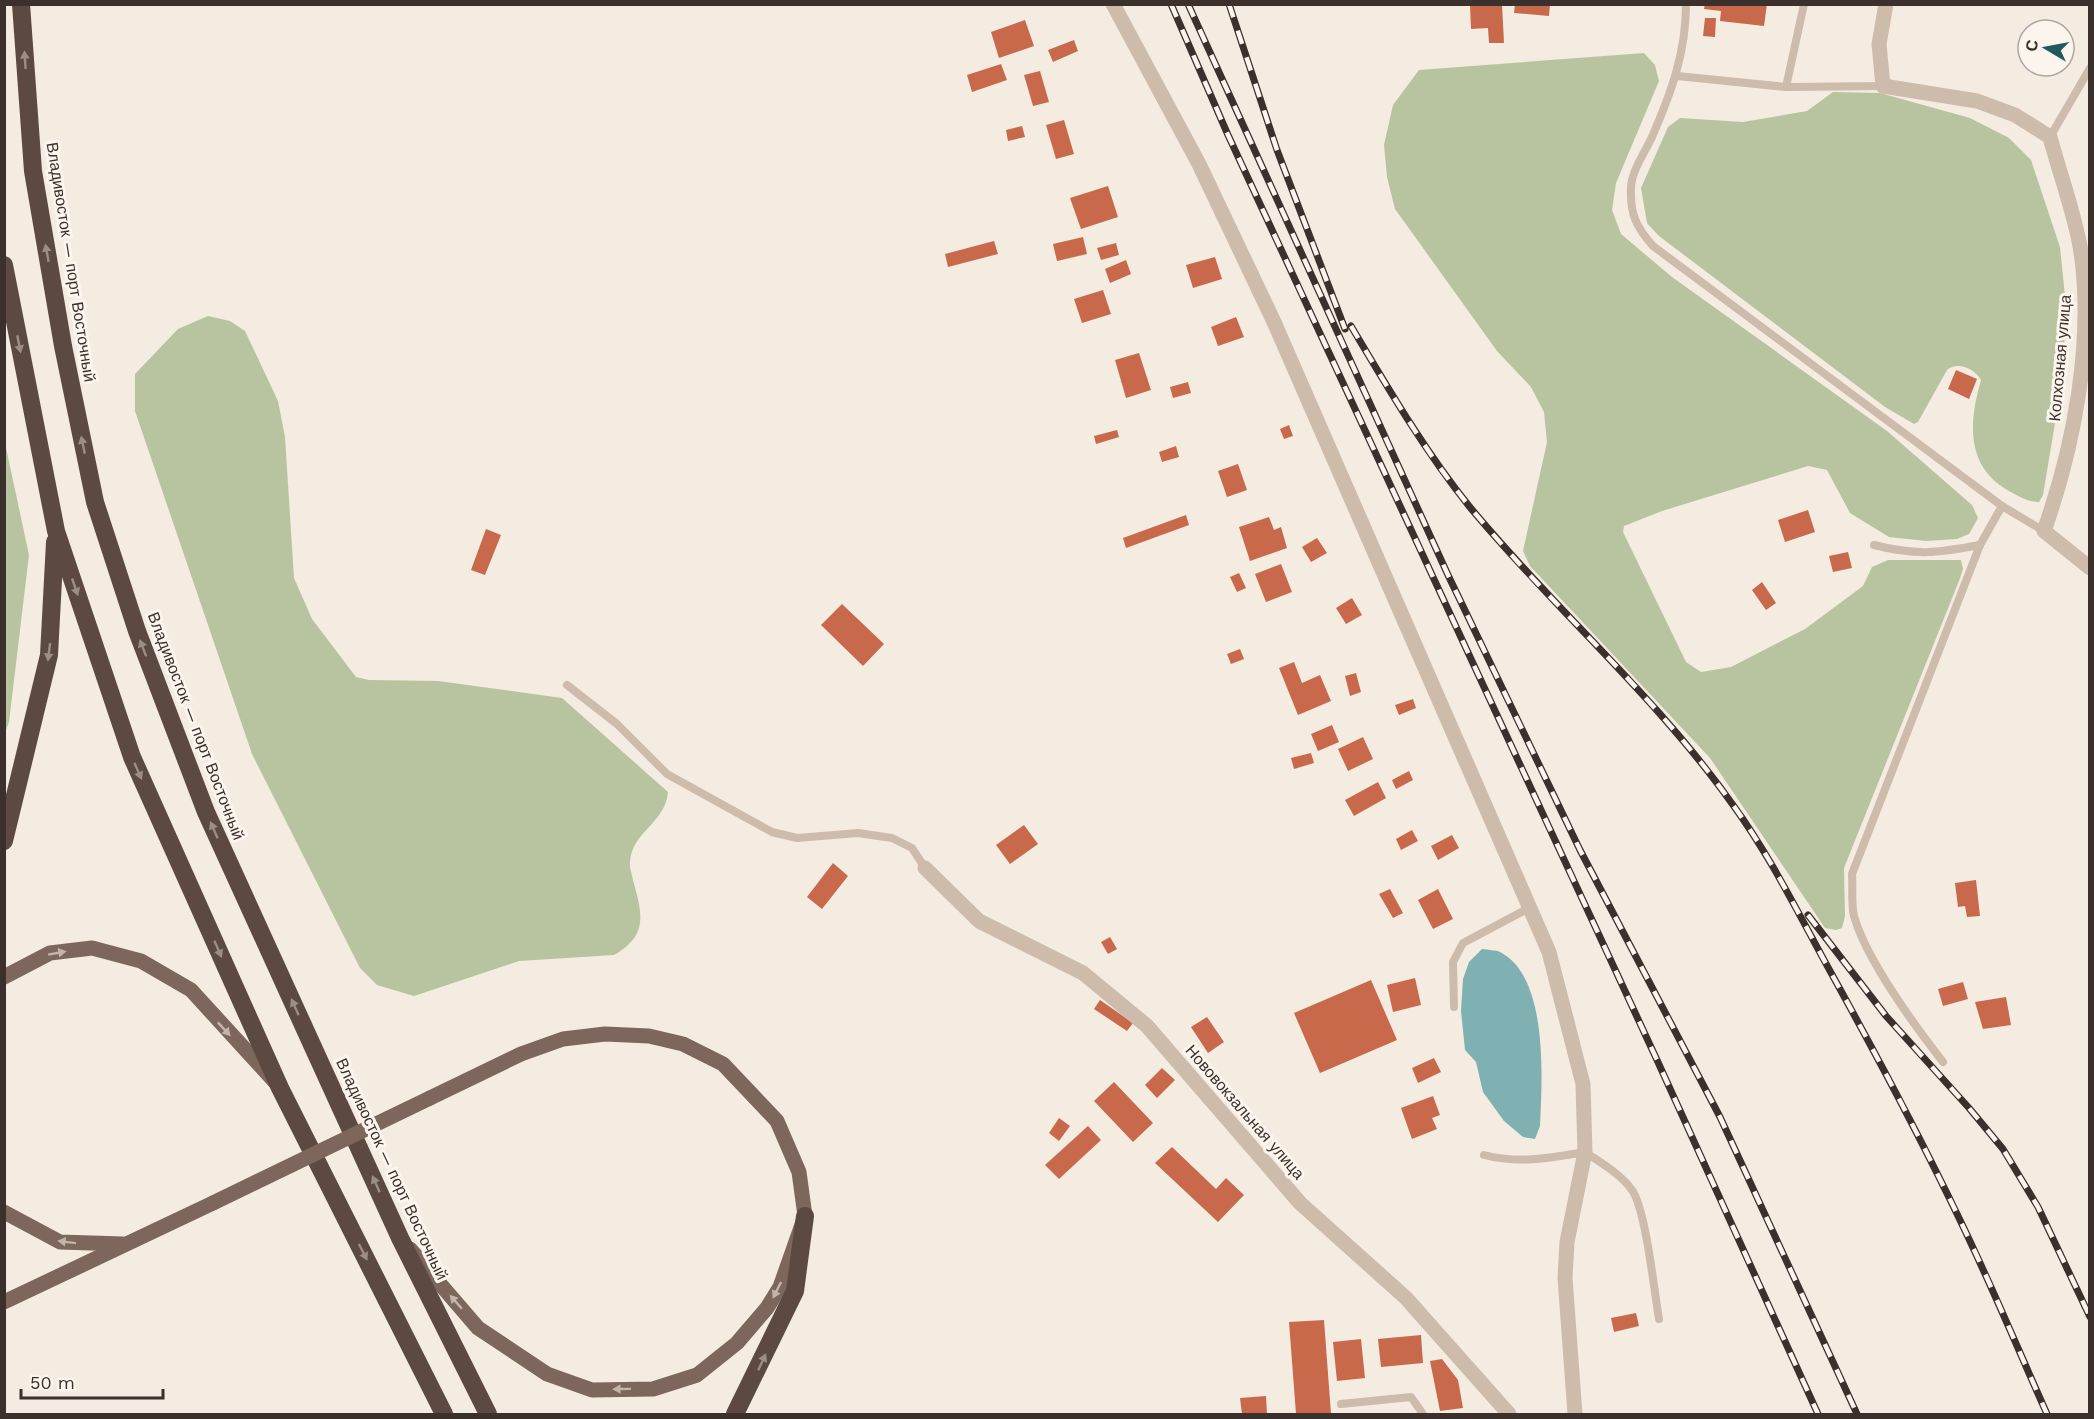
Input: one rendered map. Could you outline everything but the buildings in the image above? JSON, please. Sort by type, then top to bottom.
[{"type":"highway","name":"Владивосток — порт Восточный","points":[[21,4],[33,171],[63,346],[95,502],[137,631],[206,812],[400,1238],[488,1414]]},
{"type":"highway","points":[[4,266],[56,531],[132,757],[280,1088],[444,1414]]},
{"type":"highway","points":[[4,840],[49,655],[56,531]]},
{"type":"highway","points":[[735,1414],[795,1291],[805,1216]]},
{"type":"main road","points":[[4,977],[50,953],[92,948],[141,961],[191,990],[280,1088]]},
{"type":"main road","points":[[4,1302],[521,1054],[563,1039],[605,1034],[649,1036],[683,1044],[723,1064],[777,1121],[799,1172],[805,1216],[780,1287],[767,1308],[737,1343],[697,1375],[653,1389],[592,1390],[547,1374],[478,1328],[400,1238]]},
{"type":"main road","points":[[4,1212],[60,1242],[126,1245]]},
{"type":"street","points":[[1113,4],[1199,164],[1274,322],[1549,952],[1583,1084],[1584,1152],[1567,1242],[1565,1278],[1575,1414]]},
{"type":"street","points":[[1886,4],[1880,44],[1883,86],[1977,101],[2015,115],[2050,138]]},
{"type":"street","name":"Колхозная улица","points":[[2044,531],[2061,484],[2074,420],[2086,303],[2081,250],[2050,138]]},
{"type":"street","points":[[2044,531],[2090,568]]},
{"type":"street","name":"Нововокзальная улица","points":[[925,868],[979,921],[1083,973],[1147,1026],[1300,1203],[1406,1298],[1509,1414]]},
{"type":"lane","points":[[1686,4],[1685,37],[1677,76],[1631,185],[1632,208],[1638,229],[1653,246],[2002,506],[2044,531]]},
{"type":"lane","points":[[1786,87],[1804,4]]},
{"type":"lane","points":[[2050,138],[2090,68]]},
{"type":"lane","points":[[1677,76],[1786,87],[1883,86]]},
{"type":"lane","points":[[1943,1062],[1922,1036],[1867,948],[1854,914],[1852,874],[1980,545],[2002,506]]},
{"type":"lane","points":[[1874,545],[1905,553],[1933,554],[1980,545]]},
{"type":"lane","points":[[567,685],[617,724],[667,774],[772,832],[797,838],[858,833],[892,838],[912,848],[925,868]]},
{"type":"lane","points":[[1454,1007],[1453,962],[1463,943],[1531,907]]},
{"type":"lane","points":[[1484,1155],[1505,1161],[1529,1161],[1584,1152],[1612,1171],[1633,1191],[1645,1232],[1659,1319]]},
{"type":"lane","points":[[1341,1404],[1411,1397],[1423,1414]]},
{"type":"green space","points":[[1644,53],[1655,65],[1659,81],[1616,183],[1612,210],[1621,234],[1672,277],[1887,431],[1972,505],[1978,518],[1969,534],[1957,539],[1926,541],[1889,537],[1850,513],[1827,470],[1808,466],[1662,511],[1624,526],[1623,532],[1686,662],[1701,672],[1731,667],[1805,629],[1863,586],[1872,567],[1888,560],[1961,560],[1963,569],[1959,581],[1844,868],[1845,916],[1842,928],[1836,930],[1825,928],[1710,758],[1530,566],[1523,551],[1547,442],[1544,412],[1531,387],[1497,351],[1395,209],[1387,177],[1384,145],[1393,105],[1419,70]]},
{"type":"green space","points":[[1833,92],[1880,93],[1970,118],[2009,138],[2031,160],[2060,247],[2065,296],[2064,369],[2043,495],[2039,502],[2031,501],[2009,491],[1984,469],[1974,442],[1974,411],[1981,380],[1975,373],[1961,366],[1947,370],[1918,422],[1914,424],[1885,407],[1659,236],[1647,223],[1641,188],[1668,127],[1680,118],[1743,122],[1807,111]]},
{"type":"green space","points":[[208,316],[230,321],[245,331],[278,401],[285,437],[294,578],[312,619],[356,677],[369,680],[438,681],[562,698],[668,792],[661,812],[636,842],[632,851],[630,866],[639,903],[640,922],[633,939],[614,955],[519,961],[414,996],[377,985],[360,968],[252,754],[135,411],[135,374],[178,329]]},
{"type":"green space","points":[[5,443],[29,555],[9,722],[5,733]]},
{"type":"water","points":[[1482,949],[1500,952],[1516,965],[1527,983],[1535,1006],[1539,1031],[1541,1083],[1540,1126],[1535,1139],[1523,1137],[1504,1121],[1483,1092],[1476,1062],[1465,1050],[1461,1011],[1463,979],[1469,962]]},
{"type":"railway","points":[[1171,4],[1228,135],[1657,1060],[1818,1414]]},
{"type":"railway","points":[[1188,4],[1448,575],[1580,850],[1720,1117],[1857,1414]]},
{"type":"railway","points":[[1229,4],[1277,150],[1345,329]]},
{"type":"railway","points":[[1351,326],[1422,441],[1469,506],[1535,581],[1671,727],[1703,765],[1748,826],[1787,891],[1929,1158],[1982,1266],[2047,1414]]},
{"type":"railway","points":[[1808,915],[1886,1016],[2003,1149],[2038,1207],[2090,1317]]}]
